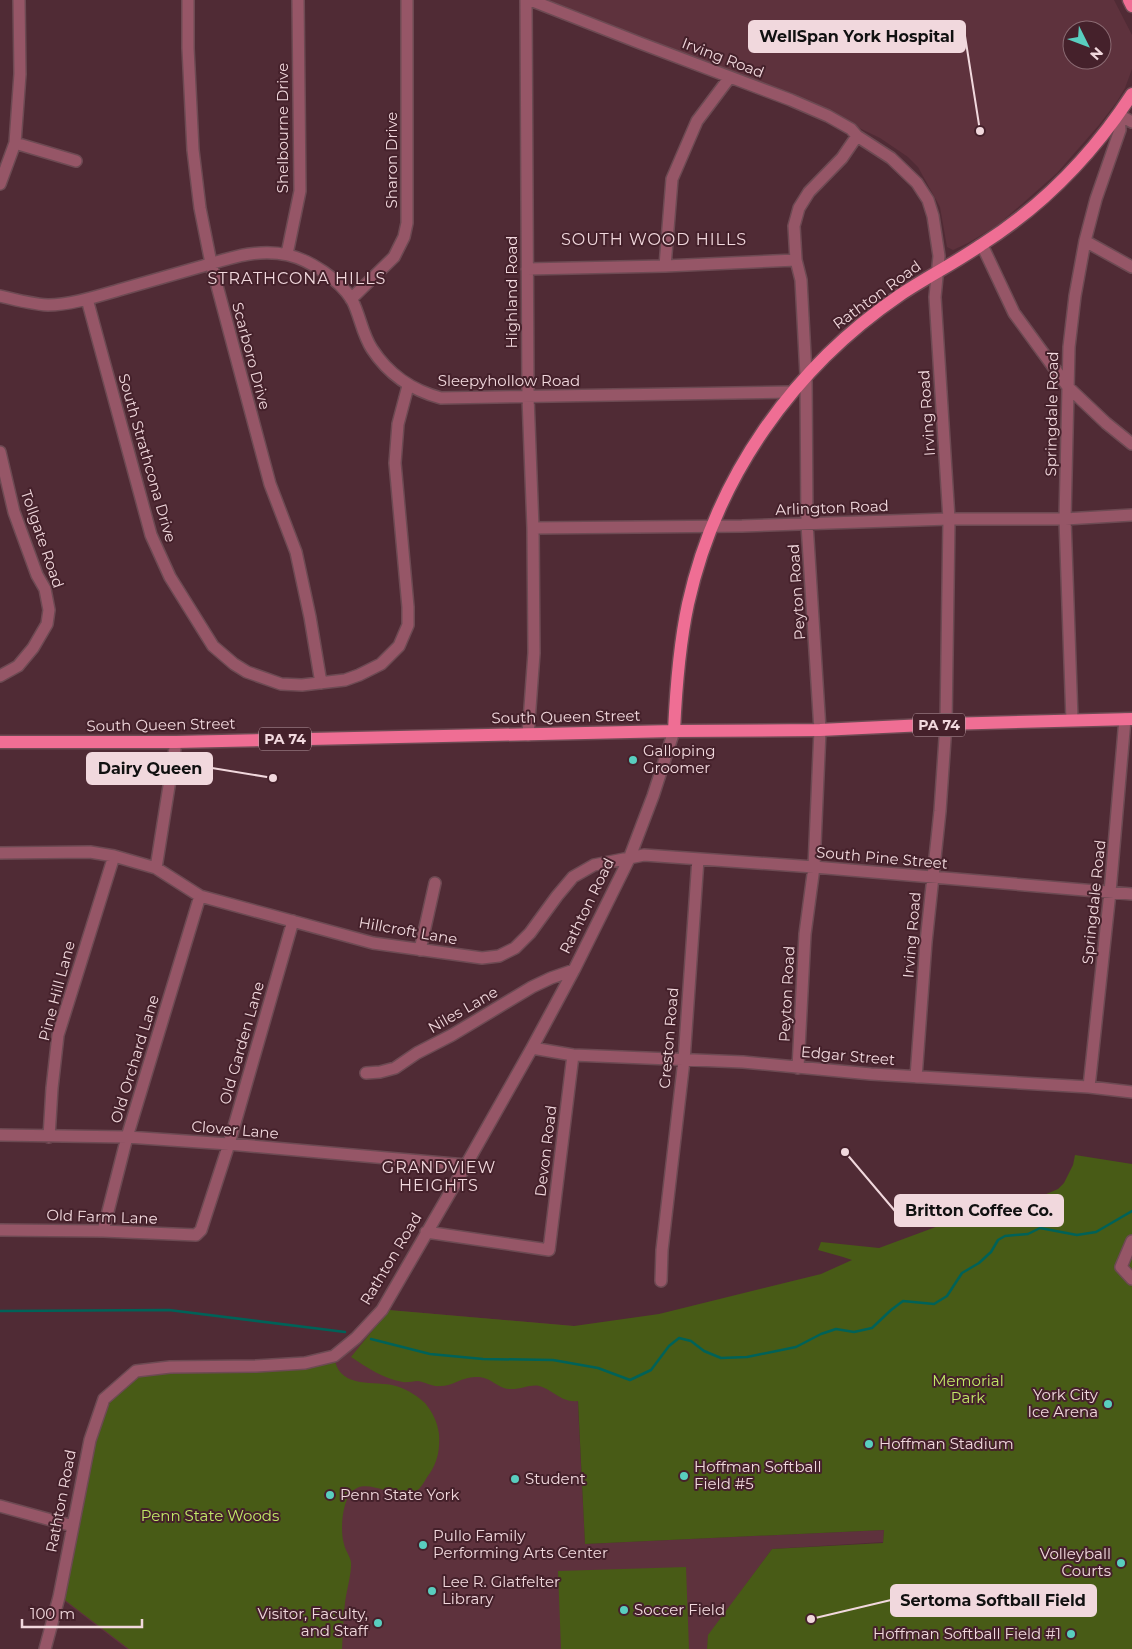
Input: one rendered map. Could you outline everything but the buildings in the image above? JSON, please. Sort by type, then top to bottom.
[{"type":"main road","points":[[1129,0],[1132,6]]},
{"type":"main road","name":"Rathton Road","points":[[674,731],[677,671],[682,638],[697,570],[713,525],[731,484],[758,436],[806,375],[837,344],[871,316],[937,272],[982,245],[1023,215],[1051,191],[1100,139],[1119,115],[1132,94]]},
{"type":"main road","name":"South Queen Street","points":[[0,742],[176,742],[674,731],[820,730],[946,724],[1129,719]]},
{"type":"street","points":[[0,184],[15,143],[20,74],[19,0]]},
{"type":"street","name":"Scarboro Drive","points":[[188,0],[188,48],[193,150],[200,208],[211,263],[270,484],[296,552],[310,617],[320,683]]},
{"type":"street","name":"Shelbourne Drive","points":[[287,254],[300,191],[298,0]]},
{"type":"street","name":"Sharon Drive","points":[[351,299],[394,258],[404,237],[407,223],[408,0]]},
{"type":"street","name":"Irving Road","points":[[528,0],[791,100],[828,116],[852,129],[857,136],[890,158],[917,183],[933,216],[939,256],[935,296],[949,519],[946,724],[916,1077]]},
{"type":"street","name":"Highland Road","points":[[528,0],[528,397],[533,528],[534,653],[528,734]]},
{"type":"street","points":[[665,266],[672,180],[697,121],[730,77]]},
{"type":"street","points":[[1119,115],[1132,122]]},
{"type":"street","name":"Springdale Road","points":[[1072,720],[1065,519],[1068,347],[1074,296],[1085,242],[1098,192],[1120,130],[1119,115]]},
{"type":"street","name":"Peyton Road","points":[[798,1068],[805,934],[814,866],[820,730],[807,524],[806,375],[801,280],[796,260],[794,226],[799,208],[809,192],[842,158],[857,136]]},
{"type":"street","points":[[15,143],[76,161]]},
{"type":"street","points":[[1085,242],[1132,267]]},
{"type":"street","points":[[982,245],[1014,313],[1068,387],[1106,423],[1132,444]]},
{"type":"street","name":"Sleepyhollow Road","points":[[0,296],[50,305],[87,299],[249,253],[287,254],[316,266],[338,284],[351,299],[371,348],[388,368],[408,386],[427,395],[441,398],[792,392]]},
{"type":"street","points":[[527,269],[665,266],[796,260]]},
{"type":"street","name":"South Strathcona Drive","points":[[87,299],[150,535],[170,577],[214,646],[234,664],[247,672],[281,684],[302,685],[320,683],[345,680],[359,675],[381,664],[399,646],[408,625],[395,463],[398,424],[408,386]]},
{"type":"street","name":"Tollgate Road","points":[[0,452],[14,512],[37,575],[45,589],[49,610],[47,624],[33,648],[18,666],[0,676]]},
{"type":"street","name":"Arlington Road","points":[[533,528],[807,524],[949,519],[1065,519],[1132,515]]},
{"type":"street","name":"Springdale Road","points":[[1089,1087],[1129,719]]},
{"type":"street","name":"Rathton Road","points":[[44,1649],[59,1597],[90,1440],[104,1399],[136,1372],[170,1367],[295,1364],[334,1356],[356,1338],[382,1310],[466,1165],[574,970],[629,859],[653,796],[674,731]]},
{"type":"street","points":[[156,868],[176,742]]},
{"type":"street","name":"Hillcroft Lane","points":[[0,853],[90,852],[114,856],[156,868],[200,896],[373,943],[482,958],[498,956],[515,948],[530,934],[573,877],[594,866],[629,859]]},
{"type":"street","name":"South Pine Street","points":[[629,859],[644,855],[814,866],[933,878],[1132,894]]},
{"type":"street","name":"Pine Hill Lane","points":[[49,1137],[58,1035],[114,856]]},
{"type":"street","name":"Creston Road","points":[[661,1281],[662,1250],[684,1060],[698,859]]},
{"type":"street","points":[[420,950],[435,883]]},
{"type":"street","name":"Old Orchard Lane","points":[[103,1231],[127,1137],[200,896]]},
{"type":"street","name":"Old Garden Lane","points":[[201,1230],[229,1144],[293,921]]},
{"type":"street","name":"Niles Lane","points":[[366,1073],[395,1068],[417,1053],[532,987],[574,970]]},
{"type":"street","name":"Edgar Street","points":[[532,1048],[573,1055],[743,1062],[798,1068],[1089,1087],[1132,1092]]},
{"type":"street","name":"Devon Road","points":[[426,1232],[549,1250],[573,1055]]},
{"type":"street","name":"Clover Lane","points":[[0,1135],[127,1137],[466,1165]]},
{"type":"street","name":"Old Farm Lane","points":[[0,1230],[103,1231],[196,1235],[201,1230]]},
{"type":"street","points":[[1132,1242],[1121,1267],[1132,1279]]},
{"type":"street","points":[[0,1506],[72,1526]]},
{"type":"shaded area","points":[[529,0],[1114,0],[1132,35],[1132,69],[1125,88],[1099,125],[1057,173],[998,225],[953,250],[947,247],[940,207],[918,167],[908,157],[880,138],[828,113]]},
{"type":"shaded area","name":"Penn State York","points":[[389,1310],[574,1326],[585,1544],[884,1530],[883,1542],[772,1549],[709,1635],[707,1649],[127,1649],[59,1597],[335,1364]]},
{"type":"green space","name":"Memorial Park","points":[[1075,1155],[1132,1164],[1132,1649],[707,1649],[708,1635],[772,1549],[883,1543],[884,1530],[585,1544],[578,1401],[567,1400],[539,1386],[517,1389],[501,1387],[482,1377],[467,1378],[440,1386],[418,1381],[403,1382],[369,1369],[351,1357],[389,1310],[574,1326],[659,1314],[821,1274],[852,1260],[818,1250],[821,1242],[879,1248],[960,1218],[1016,1200],[1044,1195],[1058,1189],[1064,1183],[1073,1165]]},
{"type":"green space","name":"Penn State Woods","points":[[334,1356],[337,1366],[348,1378],[365,1383],[397,1386],[410,1392],[425,1403],[434,1417],[439,1439],[439,1449],[435,1464],[419,1489],[411,1493],[402,1494],[365,1486],[357,1488],[348,1498],[344,1510],[342,1532],[351,1566],[344,1609],[342,1649],[129,1649],[61,1597],[104,1399],[136,1371]]},
{"type":"green space","name":"Soccer Field","points":[[686,1567],[689,1649],[561,1649],[558,1571]]},
{"type":"waterway","points":[[371,1339],[430,1354],[483,1359],[553,1360],[598,1368],[630,1380],[651,1370],[669,1346],[679,1338],[691,1341],[704,1351],[721,1358],[747,1357],[796,1347],[821,1334],[836,1329],[854,1332],[872,1328],[903,1301],[934,1304],[947,1296],[962,1273],[979,1263],[991,1252],[998,1240],[1005,1236],[1028,1234],[1040,1228],[1077,1235],[1096,1232],[1132,1211]]},
{"type":"waterway","points":[[0,1311],[169,1310],[345,1332]]},
{"type":"place","name":"WellSpan York Hospital","points":[[980,131]]},
{"type":"place","name":"Galloping Groomer","points":[[633,760]]},
{"type":"place","name":"Dairy Queen","points":[[273,778]]},
{"type":"place","name":"Britton Coffee Co.","points":[[845,1152]]},
{"type":"place","name":"York City Ice Arena","points":[[1108,1404]]},
{"type":"place","name":"Hoffman Stadium","points":[[869,1444]]},
{"type":"place","name":"Hoffman Softball Field #5","points":[[684,1476]]},
{"type":"place","name":"Student","points":[[515,1479]]},
{"type":"place","name":"Penn State York","points":[[330,1495]]},
{"type":"place","name":"Pullo Family Performing Arts Center","points":[[423,1545]]},
{"type":"place","name":"Volleyball Courts","points":[[1121,1563]]},
{"type":"place","name":"Lee R. Glatfelter Library","points":[[432,1591]]},
{"type":"place","name":"Soccer Field","points":[[624,1610]]},
{"type":"place","name":"Sertoma Softball Field","points":[[811,1619]]},
{"type":"place","name":"Visitor, Faculty, and Staff","points":[[378,1623]]},
{"type":"place","name":"Hoffman Softball Field #1","points":[[1071,1634]]},
{"type":"district","name":"SOUTH WOOD HILLS","points":[[654,239]]},
{"type":"district","name":"STRATHCONA HILLS","points":[[297,278]]},
{"type":"district","name":"GRANDVIEW HEIGHTS","points":[[439,1176]]}]
